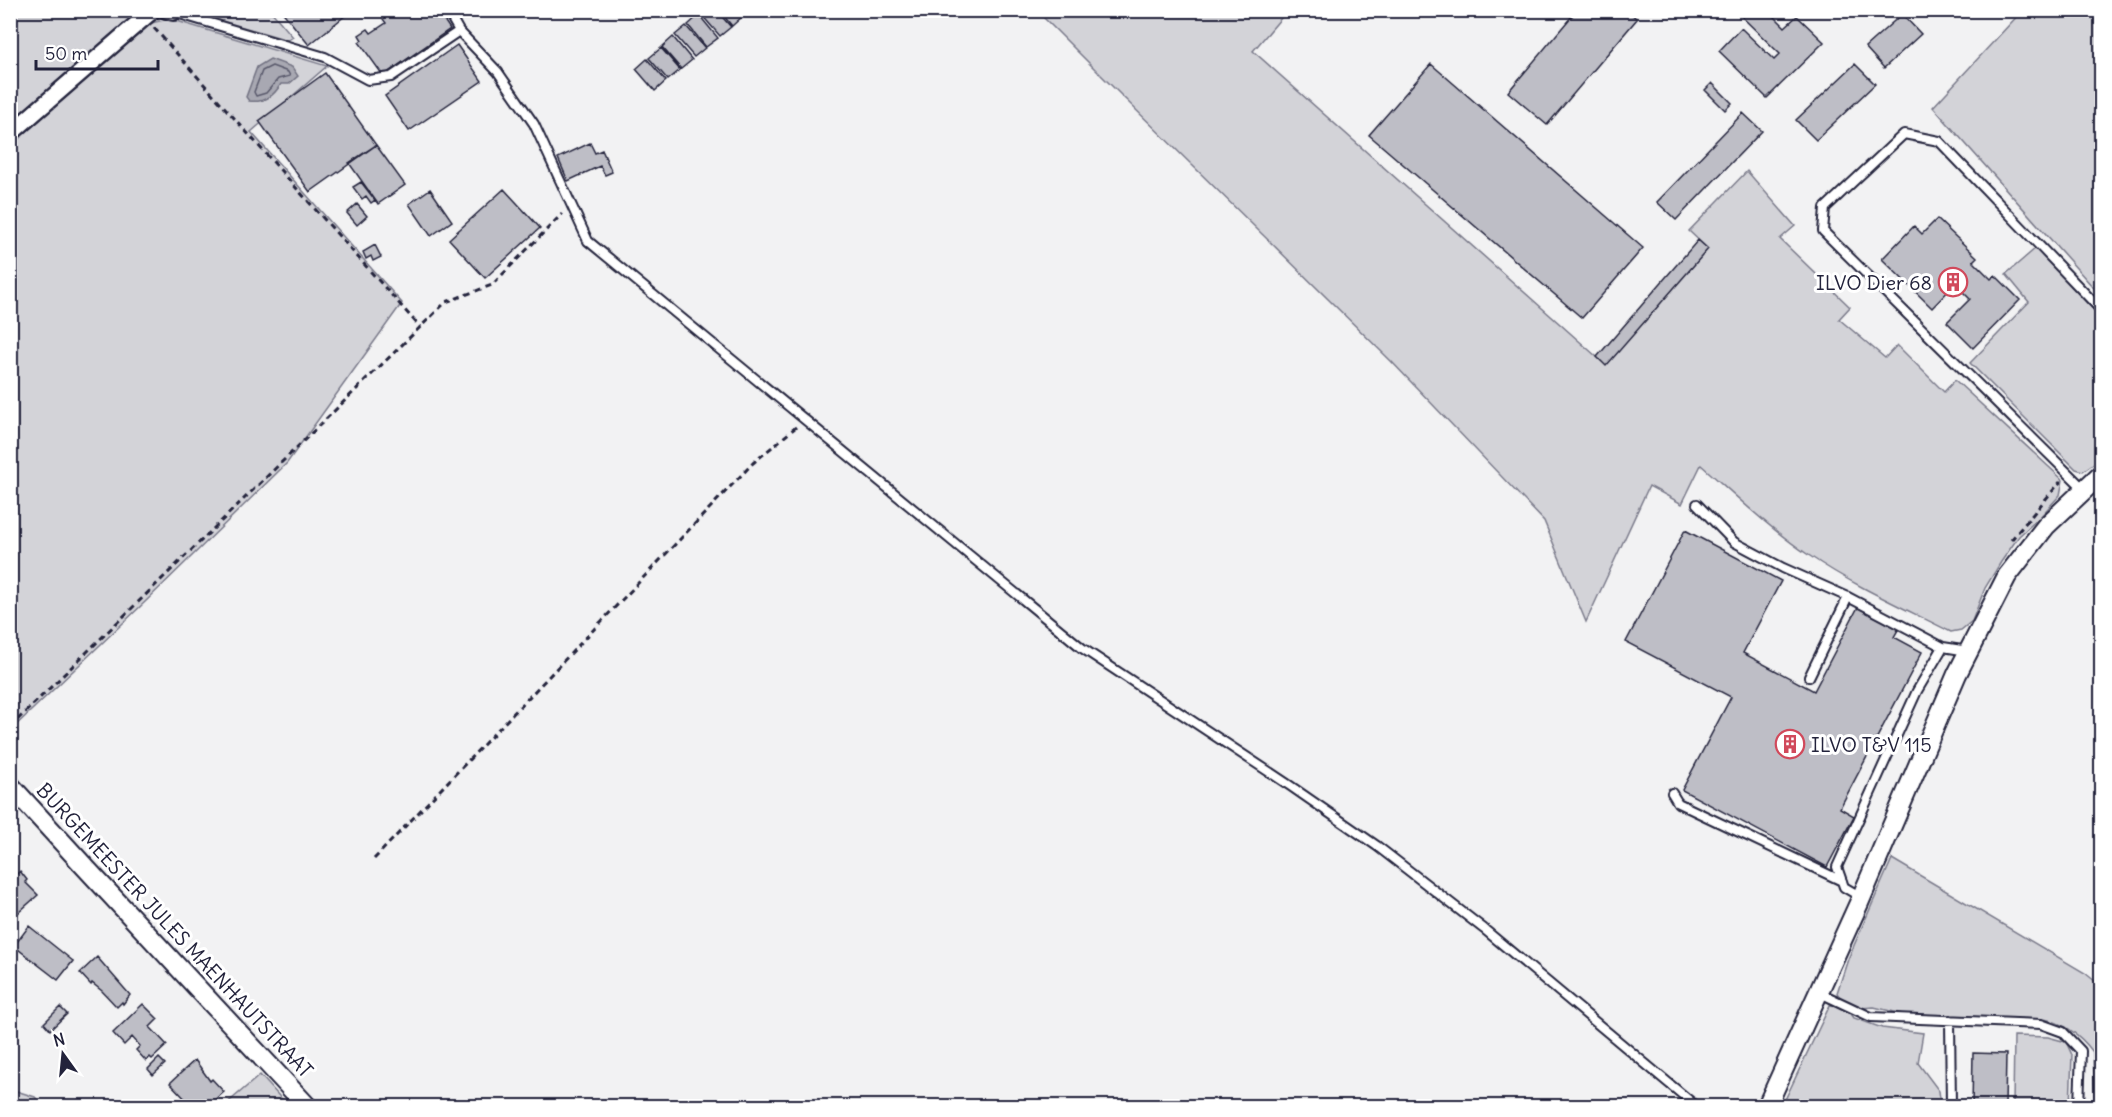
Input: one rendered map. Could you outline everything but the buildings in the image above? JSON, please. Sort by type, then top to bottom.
[{"type":"street","points":[[10,134],[149,14]]},
{"type":"street","points":[[1767,1107],[1969,651],[2007,576],[2046,526],[2102,473]]},
{"type":"street","name":"BURGEMEESTER JULES MAENHAUTSTRAAT","points":[[10,784],[307,1107]]},
{"type":"lane","points":[[447,10],[459,31],[498,72],[534,124],[588,241],[1083,648],[1290,784],[1377,846],[1484,929],[1696,1107]]},
{"type":"lane","points":[[169,11],[325,57],[368,80],[391,77],[459,31]]},
{"type":"lane","points":[[2084,489],[1823,231],[1825,208],[1904,134],[1939,141],[2102,311]]},
{"type":"lane","points":[[1696,504],[1734,542],[1848,597],[1943,647],[1969,651]]},
{"type":"lane","points":[[1809,676],[1848,597]]},
{"type":"lane","points":[[1861,897],[1844,887],[1837,867],[1917,691],[1943,647]]},
{"type":"lane","points":[[1672,793],[1678,803],[1842,881]]},
{"type":"lane","points":[[1818,992],[1871,1017],[2041,1024],[2063,1032],[2081,1051],[2079,1107]]},
{"type":"lane","points":[[1950,1020],[1951,1107]]},
{"type":"path","points":[[149,14],[420,327]]},
{"type":"path","points":[[10,727],[446,302],[492,285],[571,206]]},
{"type":"path","points":[[374,859],[753,463],[804,420]]},
{"type":"shaded area","points":[[11,11],[142,11],[11,123]]},
{"type":"shaded area","points":[[188,11],[271,11],[293,37],[288,40]]},
{"type":"shaded area","points":[[1037,11],[1287,11],[1253,51],[1606,365],[1707,248],[1689,231],[1747,171],[1795,226],[1780,239],[1850,307],[1839,319],[1885,358],[1897,345],[1944,392],[1955,380],[2063,480],[2060,495],[2019,536],[1985,588],[1972,621],[1961,630],[1951,632],[1862,587],[1810,556],[1768,524],[1701,465],[1682,504],[1649,486],[1586,622],[1544,521],[1391,361]]},
{"type":"shaded area","points":[[2022,11],[2101,11],[2101,296],[1933,107]]},
{"type":"shaded area","points":[[170,19],[327,66],[251,132],[402,303],[287,463],[11,730],[11,144],[146,25]]},
{"type":"shaded area","points":[[2036,248],[2101,318],[2101,458],[2083,471],[2076,469],[1970,363],[2029,302],[2006,274]]},
{"type":"shaded area","points":[[1892,859],[2085,973],[2101,986],[2101,1106],[2095,1106],[2093,1052],[2077,1036],[2058,1024],[2044,1019],[1907,1015],[1874,1007],[1860,1008],[1841,999],[1837,993],[1848,959]]},
{"type":"shaded area","points":[[1830,1005],[1844,1008],[1854,1018],[1882,1028],[1923,1033],[1918,1063],[1939,1091],[1941,1106],[1782,1106]]},
{"type":"shaded area","points":[[2014,1036],[2048,1037],[2066,1042],[2072,1055],[2070,1106],[2013,1106]]},
{"type":"shaded area","points":[[260,1075],[288,1106],[224,1106]]},
{"type":"shaded area","points":[[10,1089],[35,1097],[43,1106],[11,1106]]},
{"type":"water","points":[[270,59],[292,67],[298,76],[289,84],[281,84],[268,98],[249,101],[246,97],[257,67]]},
{"type":"place","name":"ILVO Dier 68","points":[[1953,282]]},
{"type":"place","name":"ILVO T&V 115","points":[[1790,744]]}]
